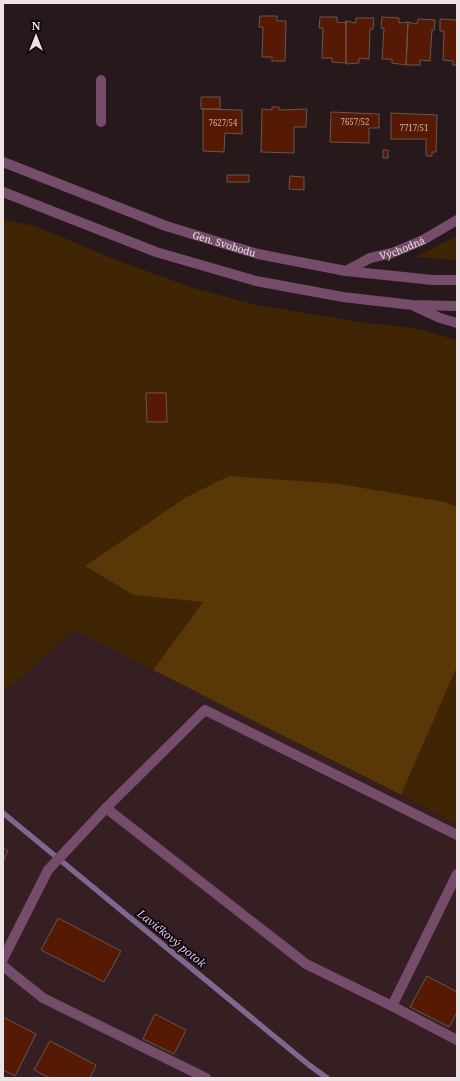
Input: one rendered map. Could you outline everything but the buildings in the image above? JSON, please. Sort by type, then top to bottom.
[{"type":"street","points":[[100,122],[101,80]]},
{"type":"street","name":"Gen. Svobodu","points":[[3,162],[166,226],[258,254],[346,271],[433,280],[457,280]]},
{"type":"street","points":[[3,192],[156,252],[256,281],[344,297],[412,305],[457,306]]},
{"type":"street","name":"Východná","points":[[346,271],[370,258],[392,253],[423,240],[457,220]]},
{"type":"street","points":[[412,305],[440,318],[457,323]]},
{"type":"street","points":[[3,959],[48,870],[106,808],[205,710],[457,835]]},
{"type":"street","points":[[106,808],[306,964],[457,1040]]},
{"type":"street","points":[[392,1006],[457,874]]},
{"type":"street","points":[[3,966],[43,998],[206,1078]]},
{"type":"shaded area","points":[[3,218],[10,221],[35,226],[121,262],[194,288],[256,305],[359,322],[419,329],[457,340],[457,507],[446,502],[340,484],[85,566],[133,595],[203,602],[153,670],[74,630],[3,693]]},
{"type":"shaded area","points":[[457,236],[457,260],[416,257]]},
{"type":"shaded area","points":[[229,476],[340,484],[446,502],[457,507],[457,667],[401,795],[153,670],[203,602],[133,595],[85,566],[185,498]]},
{"type":"shaded area","points":[[74,630],[457,824],[457,1078],[3,1078],[3,693]]},
{"type":"shaded area","points":[[457,667],[457,824],[401,795]]},
{"type":"waterway","name":"Lavičkový potok","points":[[3,813],[309,1065],[327,1078]]}]
